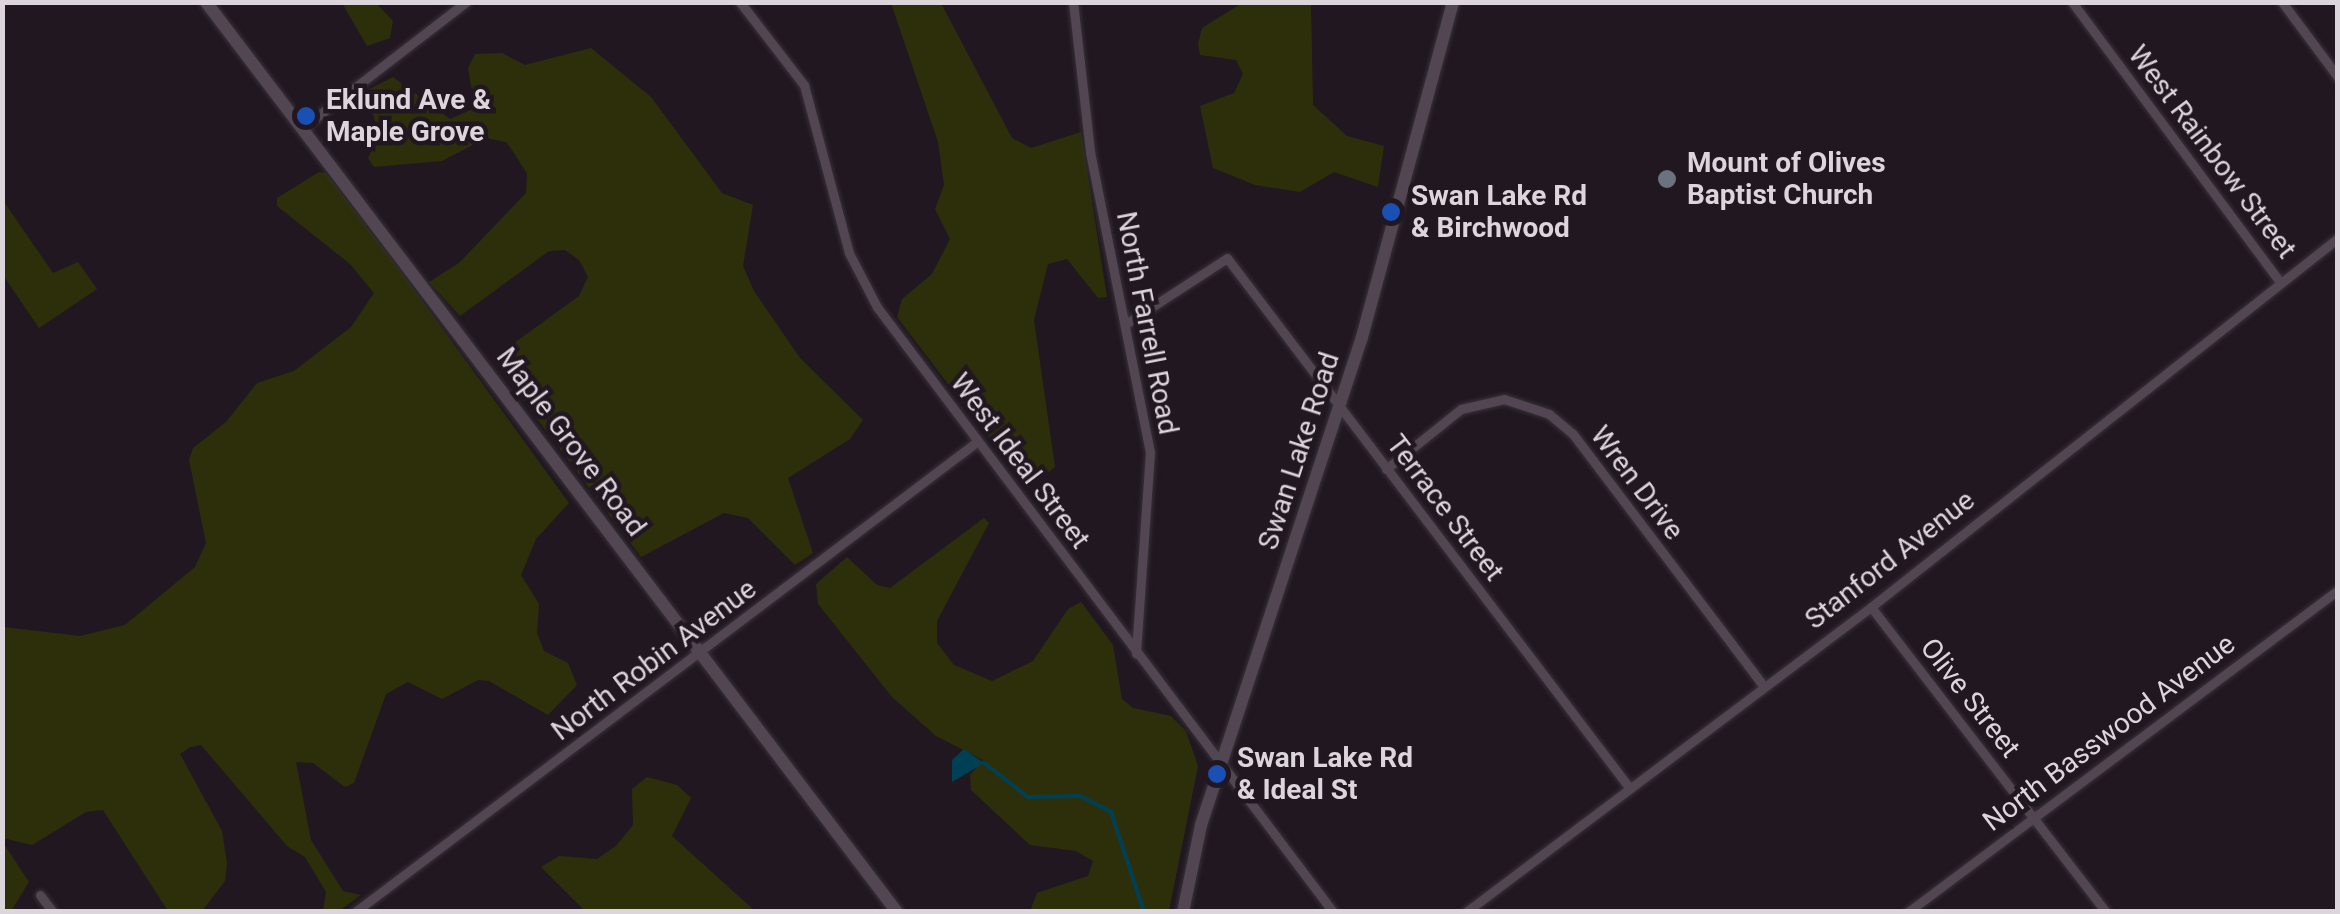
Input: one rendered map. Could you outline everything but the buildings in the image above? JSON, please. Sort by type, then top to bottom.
[{"type":"street","name":"Maple Grove Road","points":[[206,2],[897,912]]},
{"type":"street","points":[[301,130],[466,2]]},
{"type":"street","name":"West Ideal Street","points":[[740,2],[804,85],[863,285],[1333,912]]},
{"type":"street","name":"North Farrell Road","points":[[1073,2],[1094,176],[1127,323],[1150,452],[1136,654]]},
{"type":"street","name":"Swan Lake Road","points":[[1183,912],[1221,762],[1341,404],[1453,2]]},
{"type":"street","name":"West Rainbow Street","points":[[2072,2],[2279,281]]},
{"type":"street","points":[[2282,2],[2338,76]]},
{"type":"street","name":"Stanford Avenue","points":[[1466,912],[1762,684],[1871,607],[2338,238]]},
{"type":"street","name":"Terrace Street","points":[[1127,323],[1227,258],[1628,786]]},
{"type":"street","name":"Wren Drive","points":[[1386,469],[1462,409],[1504,399],[1548,414],[1574,434],[1762,684]]},
{"type":"street","name":"North Robin Avenue","points":[[356,912],[978,441]]},
{"type":"street","name":"North Basswood Avenue","points":[[1908,912],[2338,590]]},
{"type":"street","name":"Olive Street","points":[[1871,607],[2106,912]]},
{"type":"street","points":[[40,895],[53,912]]},
{"type":"green space","points":[[342,3],[376,3],[393,21],[390,38],[367,46]]},
{"type":"green space","points":[[891,3],[941,3],[1012,138],[1031,148],[1081,132],[1107,297],[1098,298],[1067,259],[1048,264],[1034,320],[1055,467],[1032,485],[1025,485],[897,317],[902,299],[932,274],[950,239],[935,209],[944,185],[938,142]]},
{"type":"green space","points":[[1242,3],[1311,3],[1313,105],[1347,136],[1384,146],[1378,187],[1334,172],[1300,192],[1255,185],[1213,168],[1200,106],[1234,93],[1243,74],[1236,60],[1200,55],[1198,44],[1202,28]]},
{"type":"green space","points":[[591,48],[651,97],[722,193],[753,205],[743,266],[754,291],[800,358],[863,420],[850,439],[788,478],[813,553],[795,565],[748,518],[724,513],[641,557],[492,359],[579,296],[588,277],[579,260],[565,250],[549,251],[460,316],[429,282],[459,263],[526,193],[527,174],[514,153],[506,142],[486,138],[442,161],[374,167],[368,158],[379,136],[373,114],[340,104],[393,77],[450,119],[475,108],[468,68],[475,54],[502,53],[525,65]]},
{"type":"green space","points":[[319,172],[326,173],[400,270],[569,503],[536,539],[521,575],[539,604],[537,633],[544,651],[568,663],[577,685],[548,715],[489,681],[478,680],[442,699],[408,682],[386,694],[354,783],[345,787],[313,763],[296,762],[311,840],[343,891],[361,895],[339,911],[323,911],[326,892],[305,857],[287,846],[201,745],[190,747],[180,754],[222,831],[227,863],[225,881],[202,911],[168,911],[103,810],[86,812],[32,845],[3,838],[3,627],[80,636],[125,625],[195,567],[206,543],[189,460],[193,448],[226,422],[257,383],[294,371],[351,327],[374,293],[350,264],[277,206],[277,198]]},
{"type":"green space","points":[[2,199],[53,273],[78,262],[97,289],[39,328],[3,275]]},
{"type":"green space","points":[[984,518],[989,523],[937,621],[937,643],[954,665],[992,681],[1033,661],[1068,609],[1081,602],[1113,645],[1122,699],[1133,708],[1171,716],[1186,731],[1198,766],[1169,911],[1030,911],[1037,893],[1088,876],[1093,861],[1076,851],[1030,845],[971,790],[970,775],[983,760],[936,736],[892,697],[818,604],[816,584],[847,557],[877,585],[890,588]]},
{"type":"green space","points":[[647,777],[677,785],[691,798],[672,836],[755,911],[585,911],[541,867],[559,856],[597,859],[616,846],[633,825],[632,789]]},
{"type":"green space","points":[[2,841],[29,882],[11,911],[3,911]]},
{"type":"water","points":[[964,749],[984,763],[952,782],[952,760]]},
{"type":"waterway","points":[[984,763],[1028,797],[1080,796],[1111,812],[1144,912]]},
{"type":"place","name":"Eklund Ave & Maple Grove","points":[[306,116]]},
{"type":"place","name":"Mount of Olives Baptist Church","points":[[1667,179]]},
{"type":"place","name":"Swan Lake Rd & Birchwood","points":[[1391,212]]},
{"type":"place","name":"Swan Lake Rd & Ideal St","points":[[1217,774]]}]
